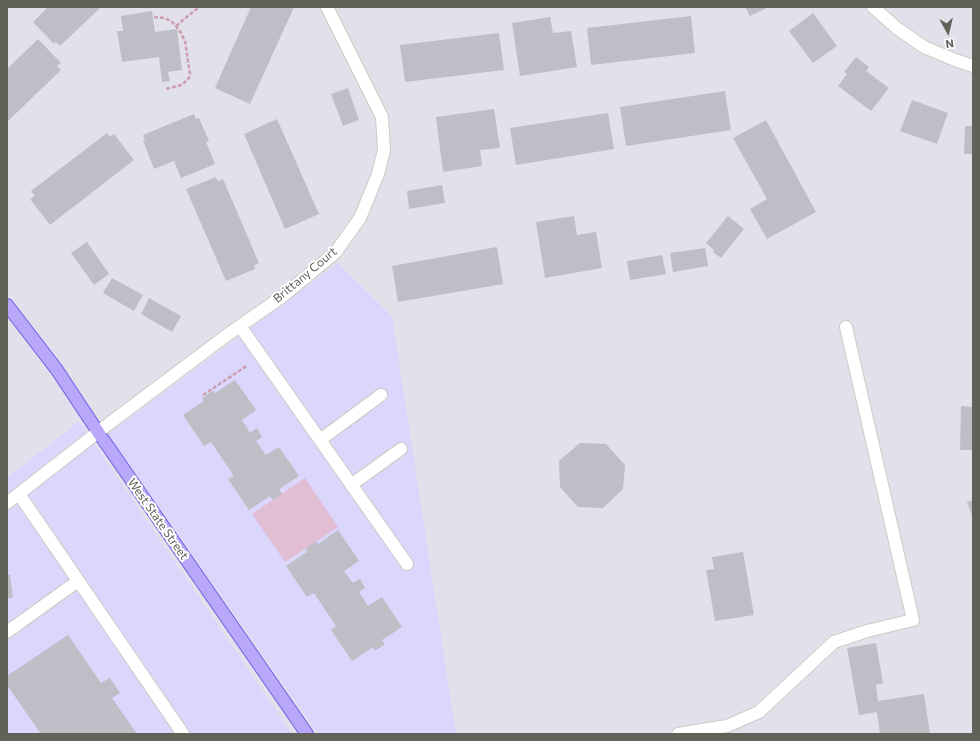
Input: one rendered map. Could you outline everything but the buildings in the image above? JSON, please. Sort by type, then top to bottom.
[{"type":"main road","name":"West State Street","points":[[7,305],[57,370],[98,432],[307,734]]},
{"type":"street","name":"Brittany Court","points":[[7,503],[98,432],[240,326],[283,296],[335,253],[360,218],[378,174],[384,150],[382,117],[327,7]]},
{"type":"street","points":[[873,7],[898,29],[924,47],[973,66]]},
{"type":"street","points":[[240,326],[407,564]]},
{"type":"street","points":[[678,734],[727,726],[759,712],[834,642],[913,620],[846,327]]},
{"type":"street","points":[[320,440],[381,395]]},
{"type":"street","points":[[351,485],[401,450]]},
{"type":"street","points":[[19,494],[183,734]]},
{"type":"street","points":[[7,632],[78,581]]},
{"type":"path","points":[[176,26],[199,7]]},
{"type":"path","points":[[154,17],[164,18],[171,21],[182,33],[185,42],[190,74],[189,78],[182,85],[165,89]]},
{"type":"path","points":[[203,395],[251,362]]},
{"type":"shaded area","points":[[338,263],[392,316],[456,734],[318,734],[108,434]]},
{"type":"shaded area","points":[[79,421],[292,734],[7,734],[7,478]]},
{"type":"shaded area","points":[[305,478],[338,527],[285,562],[252,514]]}]
